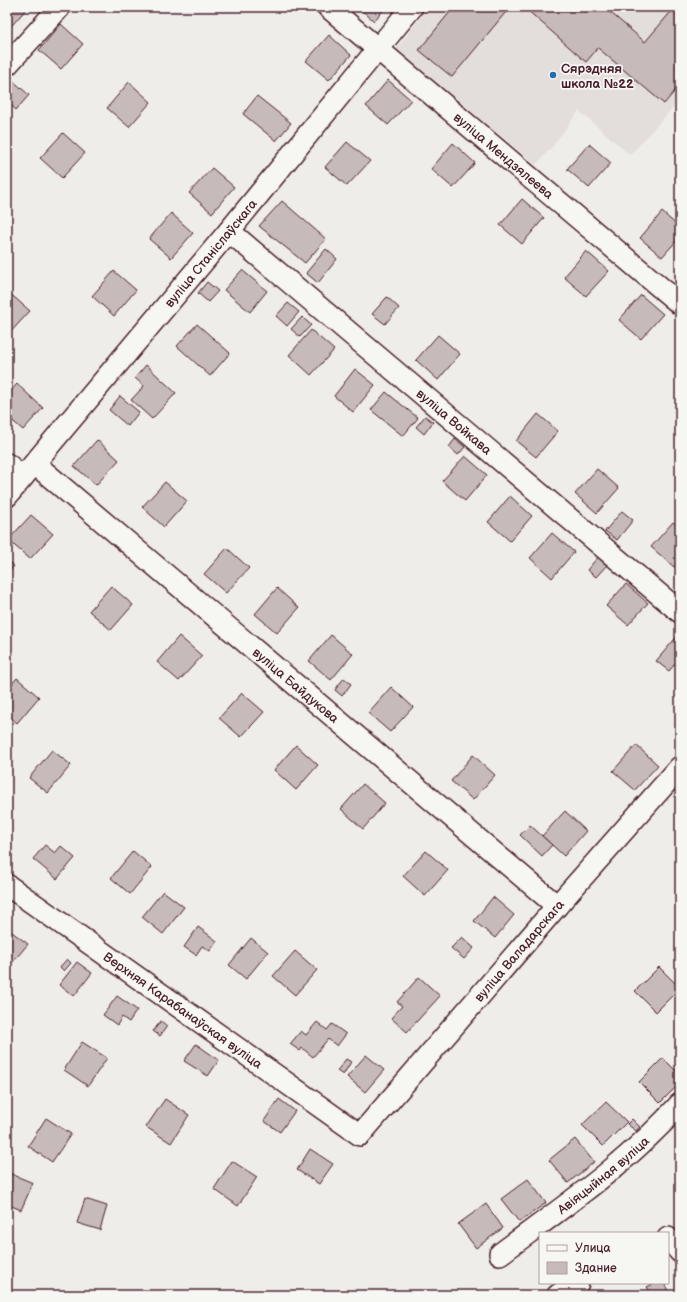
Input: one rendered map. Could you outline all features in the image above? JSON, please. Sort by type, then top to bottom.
[{"type":"street","points":[[7,65],[60,7]]},
{"type":"street","name":"вуліца Мендзялеева","points":[[328,7],[680,304]]},
{"type":"street","name":"вуліца Станіслаўскага","points":[[7,496],[229,231],[412,7]]},
{"type":"street","name":"вуліца Войкава","points":[[229,231],[680,612]]},
{"type":"street","name":"вуліца Байдукова","points":[[7,464],[29,471],[557,906]]},
{"type":"street","name":"вуліца Валадарскага","points":[[360,1135],[557,906],[680,767]]},
{"type":"street","name":"Верхняя Карабанаўская вуліца","points":[[7,885],[360,1135]]},
{"type":"street","name":"Авіяцыйная вуліца","points":[[500,1254],[608,1173],[661,1125],[680,1104]]},
{"type":"street","points":[[558,1295],[576,1284]]},
{"type":"shaded area","name":"Сярэдняя школа №22","points":[[428,7],[680,7],[680,100],[630,155],[579,111],[552,147],[536,165],[396,49]]},
{"type":"building","points":[[7,7],[28,7],[7,31]]},
{"type":"building","points":[[358,7],[386,7],[374,21]]},
{"type":"building","points":[[454,7],[510,7],[452,77],[419,50]]},
{"type":"building","points":[[604,7],[645,42],[675,7],[680,7],[680,85],[664,104],[598,48],[586,62],[525,8]]},
{"type":"building","points":[[61,24],[83,44],[61,69],[39,50]]},
{"type":"building","points":[[329,35],[351,55],[329,80],[306,61]]},
{"type":"building","points":[[11,79],[29,95],[16,110],[9,103],[7,106],[7,84]]},
{"type":"building","points":[[388,80],[411,100],[388,125],[366,106]]},
{"type":"building","points":[[129,82],[151,102],[129,127],[107,108]]},
{"type":"building","points":[[257,96],[291,123],[276,141],[243,114]]},
{"type":"building","points":[[63,133],[85,153],[62,178],[40,158]]},
{"type":"building","points":[[347,142],[370,161],[347,186],[325,167]]},
{"type":"building","points":[[453,143],[475,163],[453,188],[431,169]]},
{"type":"building","points":[[589,144],[611,163],[589,188],[567,169]]},
{"type":"building","points":[[212,168],[234,187],[212,213],[189,193]]},
{"type":"building","points":[[522,199],[544,218],[522,244],[500,225]]},
{"type":"building","points":[[282,201],[326,239],[305,263],[259,226]]},
{"type":"building","points":[[662,212],[680,228],[680,237],[662,257],[640,238]]},
{"type":"building","points":[[171,213],[193,233],[171,258],[149,239]]},
{"type":"building","points":[[326,249],[337,259],[318,283],[306,273]]},
{"type":"building","points":[[586,251],[609,271],[586,296],[564,277]]},
{"type":"building","points":[[242,270],[267,291],[250,312],[224,290]]},
{"type":"building","points":[[114,271],[136,290],[114,316],[92,296]]},
{"type":"building","points":[[207,282],[218,291],[208,302],[198,293]]},
{"type":"building","points":[[7,291],[30,311],[7,336]]},
{"type":"building","points":[[641,295],[663,314],[641,339],[619,320]]},
{"type":"building","points":[[387,297],[399,308],[385,324],[372,314]]},
{"type":"building","points":[[288,303],[299,312],[287,326],[276,316]]},
{"type":"building","points":[[302,317],[311,325],[300,337],[291,329]]},
{"type":"building","points":[[197,324],[230,353],[210,376],[177,346]]},
{"type":"building","points":[[311,330],[334,350],[311,375],[289,355]]},
{"type":"building","points":[[438,335],[460,354],[438,380],[416,360]]},
{"type":"building","points":[[146,365],[176,393],[152,419],[131,400],[144,386],[135,378]]},
{"type":"building","points":[[355,369],[375,385],[353,412],[334,396]]},
{"type":"building","points":[[17,384],[43,408],[23,430],[7,416],[7,395]]},
{"type":"building","points":[[386,392],[418,418],[403,436],[371,410]]},
{"type":"building","points":[[120,396],[139,412],[128,426],[109,410]]},
{"type":"building","points":[[538,414],[558,431],[536,457],[516,441]]},
{"type":"building","points":[[425,416],[433,422],[424,434],[416,427]]},
{"type":"building","points":[[455,439],[465,447],[458,455],[449,447]]},
{"type":"building","points":[[97,440],[119,460],[96,485],[74,466]]},
{"type":"building","points":[[465,456],[487,475],[465,501],[442,481]]},
{"type":"building","points":[[597,469],[619,488],[597,513],[575,494]]},
{"type":"building","points":[[165,482],[187,501],[164,527],[142,507]]},
{"type":"building","points":[[510,496],[532,516],[510,541],[488,522]]},
{"type":"building","points":[[622,511],[633,520],[617,540],[605,531]]},
{"type":"building","points":[[31,515],[53,534],[30,559],[8,540]]},
{"type":"building","points":[[673,522],[680,528],[680,560],[674,567],[651,547]]},
{"type":"building","points":[[552,533],[574,552],[552,578],[530,558]]},
{"type":"building","points":[[227,548],[249,568],[226,593],[204,574]]},
{"type":"building","points":[[598,557],[607,565],[596,577],[587,570]]},
{"type":"building","points":[[7,560],[14,566],[7,574]]},
{"type":"building","points":[[626,584],[648,603],[628,625],[606,606]]},
{"type":"building","points":[[111,586],[133,605],[111,630],[89,611]]},
{"type":"building","points":[[277,588],[299,608],[277,633],[255,614]]},
{"type":"building","points":[[680,633],[680,658],[669,671],[656,661]]},
{"type":"building","points":[[331,635],[353,654],[331,680],[309,661]]},
{"type":"building","points":[[179,636],[202,656],[179,681],[157,662]]},
{"type":"building","points":[[17,678],[39,697],[17,723],[7,714],[7,689]]},
{"type":"building","points":[[344,678],[351,684],[342,696],[335,690]]},
{"type":"building","points":[[391,687],[413,707],[390,732],[368,713]]},
{"type":"building","points":[[242,693],[264,712],[241,737],[219,718]]},
{"type":"building","points":[[296,745],[318,765],[296,790],[274,770]]},
{"type":"building","points":[[636,745],[658,765],[635,790],[613,771]]},
{"type":"building","points":[[52,750],[71,765],[48,793],[29,778]]},
{"type":"building","points":[[473,755],[495,775],[473,800],[451,781]]},
{"type":"building","points":[[363,784],[385,803],[363,829],[341,809]]},
{"type":"building","points":[[565,811],[586,831],[564,856],[542,836]]},
{"type":"building","points":[[530,825],[552,845],[542,856],[520,835]]},
{"type":"building","points":[[45,845],[55,853],[61,846],[75,858],[57,879],[33,859]]},
{"type":"building","points":[[133,851],[152,867],[130,894],[111,878]]},
{"type":"building","points":[[426,851],[448,870],[425,896],[403,876]]},
{"type":"building","points":[[163,891],[184,907],[163,934],[142,917]]},
{"type":"building","points":[[493,897],[514,915],[495,938],[474,921]]},
{"type":"building","points":[[198,927],[217,941],[210,951],[202,946],[196,955],[184,947]]},
{"type":"building","points":[[12,932],[28,944],[12,963],[7,958],[7,938]]},
{"type":"building","points":[[462,937],[474,948],[464,959],[451,948]]},
{"type":"building","points":[[251,938],[268,952],[246,979],[229,965]]},
{"type":"building","points":[[295,951],[317,970],[295,995],[273,976]]},
{"type":"building","points":[[67,959],[71,963],[64,971],[60,967]]},
{"type":"building","points":[[77,962],[92,973],[74,996],[59,985]]},
{"type":"building","points":[[659,967],[680,988],[656,1012],[635,991]]},
{"type":"building","points":[[419,977],[440,996],[407,1032],[391,1018],[402,1006],[397,1002]]},
{"type":"building","points":[[117,996],[137,1010],[129,1022],[122,1017],[117,1025],[103,1015]]},
{"type":"building","points":[[161,1021],[167,1026],[160,1036],[153,1031]]},
{"type":"building","points":[[317,1022],[327,1030],[332,1024],[346,1034],[337,1046],[328,1039],[313,1057],[302,1048],[300,1051],[290,1044],[301,1031],[306,1035]]},
{"type":"building","points":[[82,1042],[107,1058],[88,1086],[64,1070]]},
{"type":"building","points":[[196,1044],[219,1060],[208,1076],[184,1061]]},
{"type":"building","points":[[366,1055],[384,1070],[365,1092],[347,1077]]},
{"type":"building","points":[[663,1058],[680,1075],[680,1083],[660,1103],[639,1082]]},
{"type":"building","points":[[346,1059],[351,1062],[343,1075],[337,1071]]},
{"type":"building","points":[[165,1099],[189,1115],[171,1143],[146,1127]]},
{"type":"building","points":[[279,1099],[295,1111],[280,1132],[264,1121]]},
{"type":"building","points":[[606,1102],[627,1122],[603,1146],[582,1125]]},
{"type":"building","points":[[46,1118],[71,1134],[52,1162],[28,1146]]},
{"type":"building","points":[[632,1119],[640,1127],[636,1131],[627,1124]]},
{"type":"building","points":[[575,1139],[594,1162],[568,1183],[549,1160]]},
{"type":"building","points":[[310,1149],[333,1164],[319,1184],[297,1170]]},
{"type":"building","points":[[232,1161],[257,1177],[238,1206],[214,1189]]},
{"type":"building","points":[[9,1173],[33,1183],[21,1210],[7,1204],[7,1177]]},
{"type":"building","points":[[528,1179],[546,1203],[519,1222],[501,1199]]},
{"type":"building","points":[[85,1199],[107,1206],[100,1230],[77,1223]]},
{"type":"building","points":[[486,1204],[503,1228],[476,1248],[458,1224]]},
{"type":"building","points":[[653,1284],[666,1284],[671,1295],[652,1295],[647,1287]]},
{"type":"place","name":"Сярэдняя школа №22","points":[[553,75]]}]
